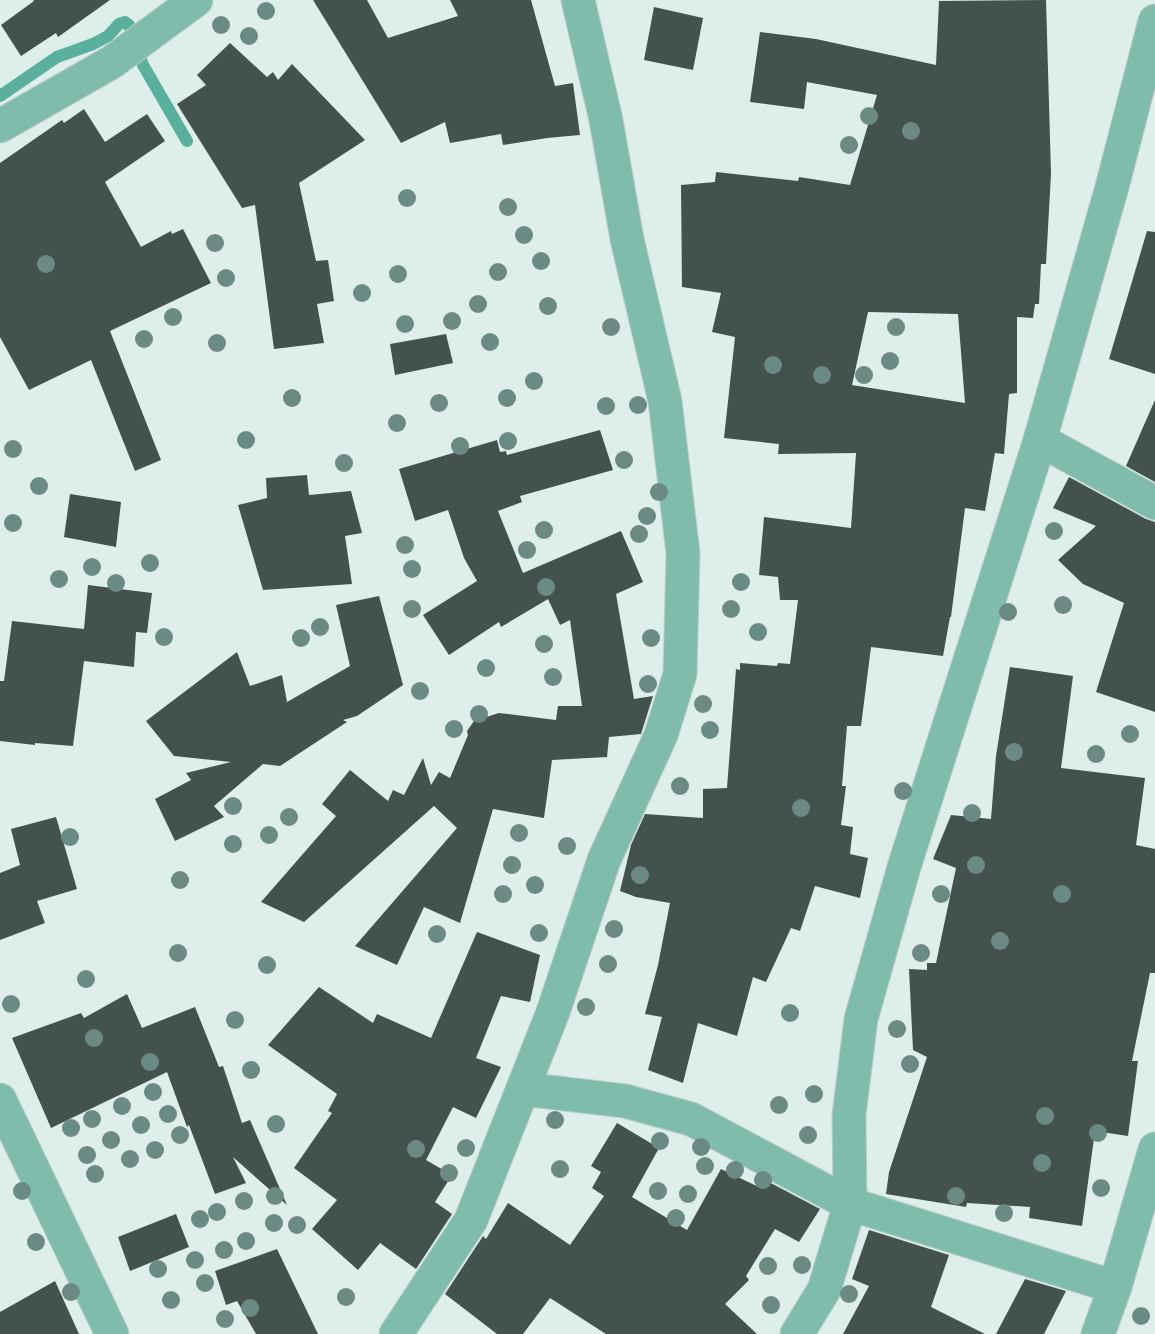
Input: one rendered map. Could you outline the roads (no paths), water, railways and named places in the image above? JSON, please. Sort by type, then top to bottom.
[{"type":"street","points":[[0,126],[112,62],[196,0]]},
{"type":"street","points":[[396,1334],[471,1220],[553,1012],[604,860],[662,735],[680,674],[683,553],[665,401],[627,239],[606,120],[578,0]]},
{"type":"street","points":[[797,1334],[824,1290],[850,1204],[849,1115],[861,1020],[904,867],[1041,440],[1155,21]]},
{"type":"street","points":[[1041,440],[1155,502]]},
{"type":"street","points":[[523,1089],[625,1101],[691,1119],[850,1204],[1115,1287]]},
{"type":"street","points":[[0,1100],[111,1334]]},
{"type":"street","points":[[1098,1334],[1115,1287],[1155,1149]]},
{"type":"waterway","points":[[0,96],[57,57],[93,44],[108,36],[119,24],[125,22],[129,25],[143,65],[187,141]]}]
